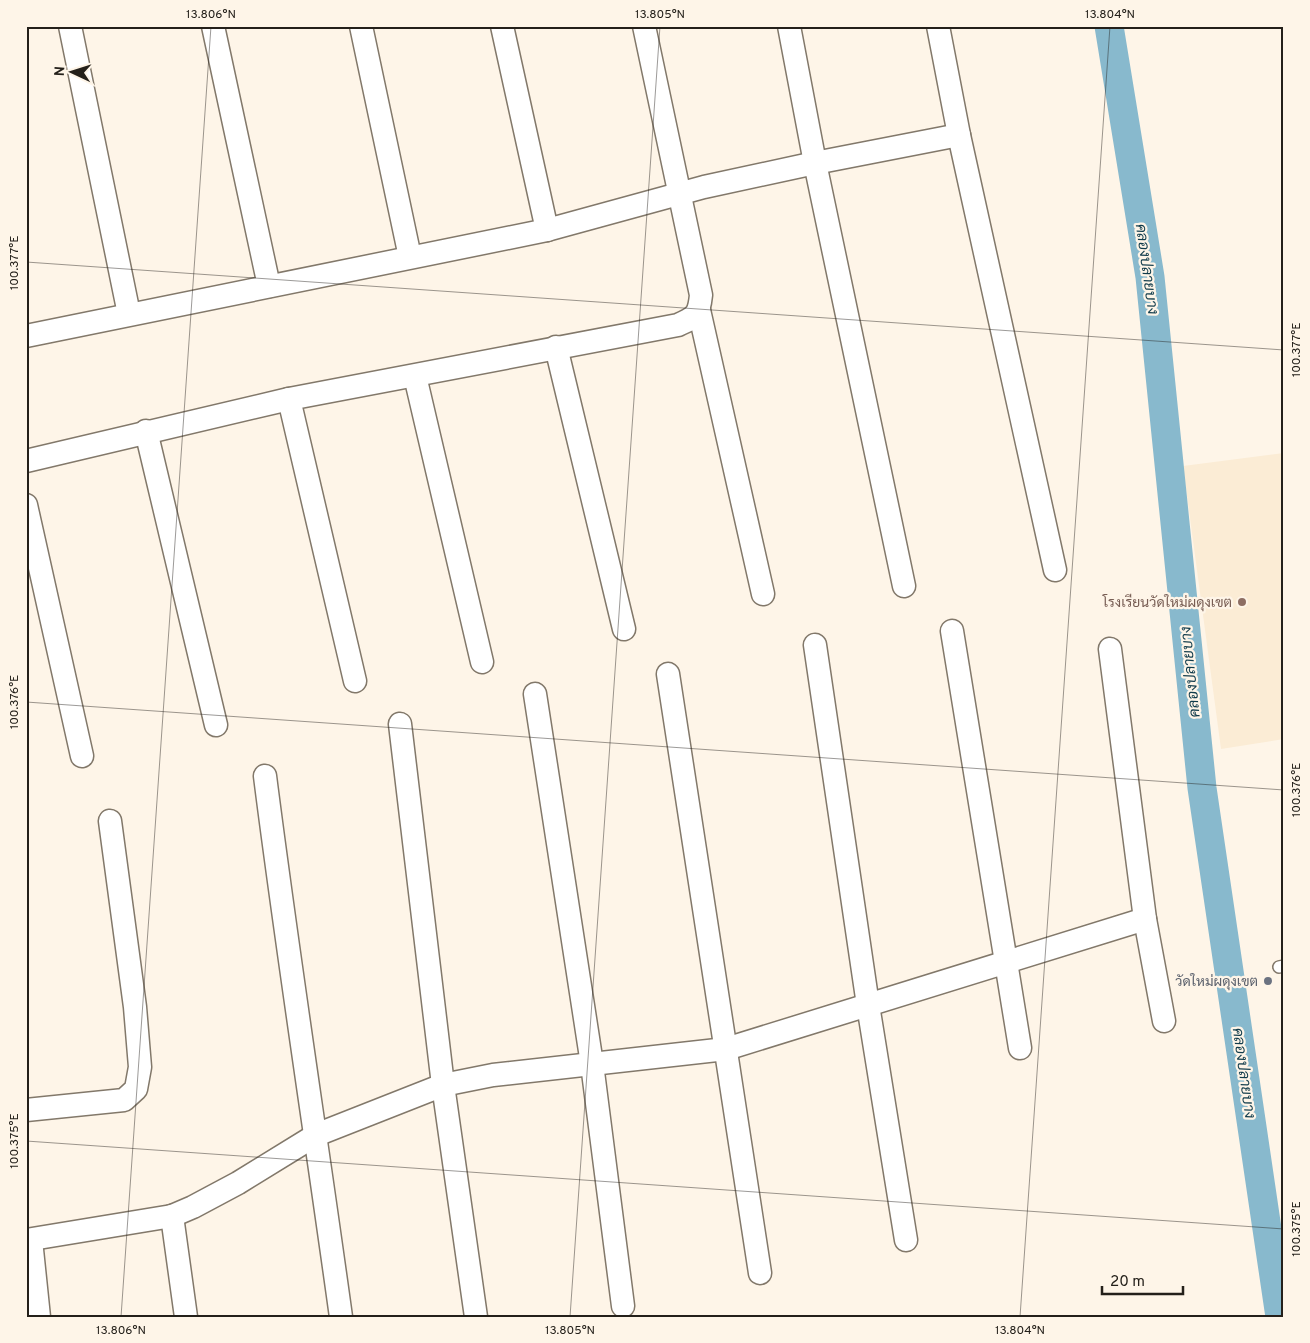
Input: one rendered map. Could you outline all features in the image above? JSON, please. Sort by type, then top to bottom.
[{"type":"street","points":[[70,26],[129,314]]},
{"type":"street","points":[[213,26],[270,286]]},
{"type":"street","points":[[361,26],[410,257]]},
{"type":"street","points":[[502,26],[547,230]]},
{"type":"street","points":[[644,26],[700,295],[700,310],[763,594]]},
{"type":"street","points":[[789,26],[814,163],[904,586]]},
{"type":"street","points":[[938,26],[959,135],[1055,570]]},
{"type":"street","points":[[26,336],[547,230],[679,194],[814,163],[959,135]]},
{"type":"street","points":[[26,461],[146,431],[289,399],[678,325],[694,318],[700,310]]},
{"type":"street","points":[[556,347],[624,630]]},
{"type":"street","points":[[415,376],[482,662]]},
{"type":"street","points":[[289,399],[355,680]]},
{"type":"street","points":[[146,431],[216,725]]},
{"type":"street","points":[[26,505],[82,756]]},
{"type":"street","points":[[952,631],[1020,1048]]},
{"type":"street","points":[[816,645],[868,1005],[906,1240]]},
{"type":"street","points":[[1110,649],[1145,920],[1164,1020]]},
{"type":"street","points":[[668,674],[760,1273]]},
{"type":"street","points":[[535,694],[592,1064],[623,1306]]},
{"type":"street","points":[[400,724],[443,1085],[476,1317]]},
{"type":"street","points":[[265,776],[291,978],[316,1135],[341,1317]]},
{"type":"street","points":[[26,1110],[124,1100],[136,1089],[140,1067],[135,1008],[110,821]]},
{"type":"street","points":[[39,1317],[28,1240],[172,1216],[238,1183],[316,1135],[443,1085],[493,1075],[726,1049],[1145,920]]},
{"type":"street","points":[[172,1216],[186,1317]]},
{"type":"shaded area","name":"โรงเรียนวัดใหม่ผดุงเขต","points":[[1284,453],[1284,739],[1221,749],[1183,466]]},
{"type":"waterway","name":"คลองปลายบาง","points":[[1109,26],[1150,277],[1202,788],[1280,1317]]},
{"type":"place","name":"โรงเรียนวัดใหม่ผดุงเขต","points":[[1242,602]]},
{"type":"place","name":"วัดใหม่ผดุงเขต","points":[[1268,981]]}]
